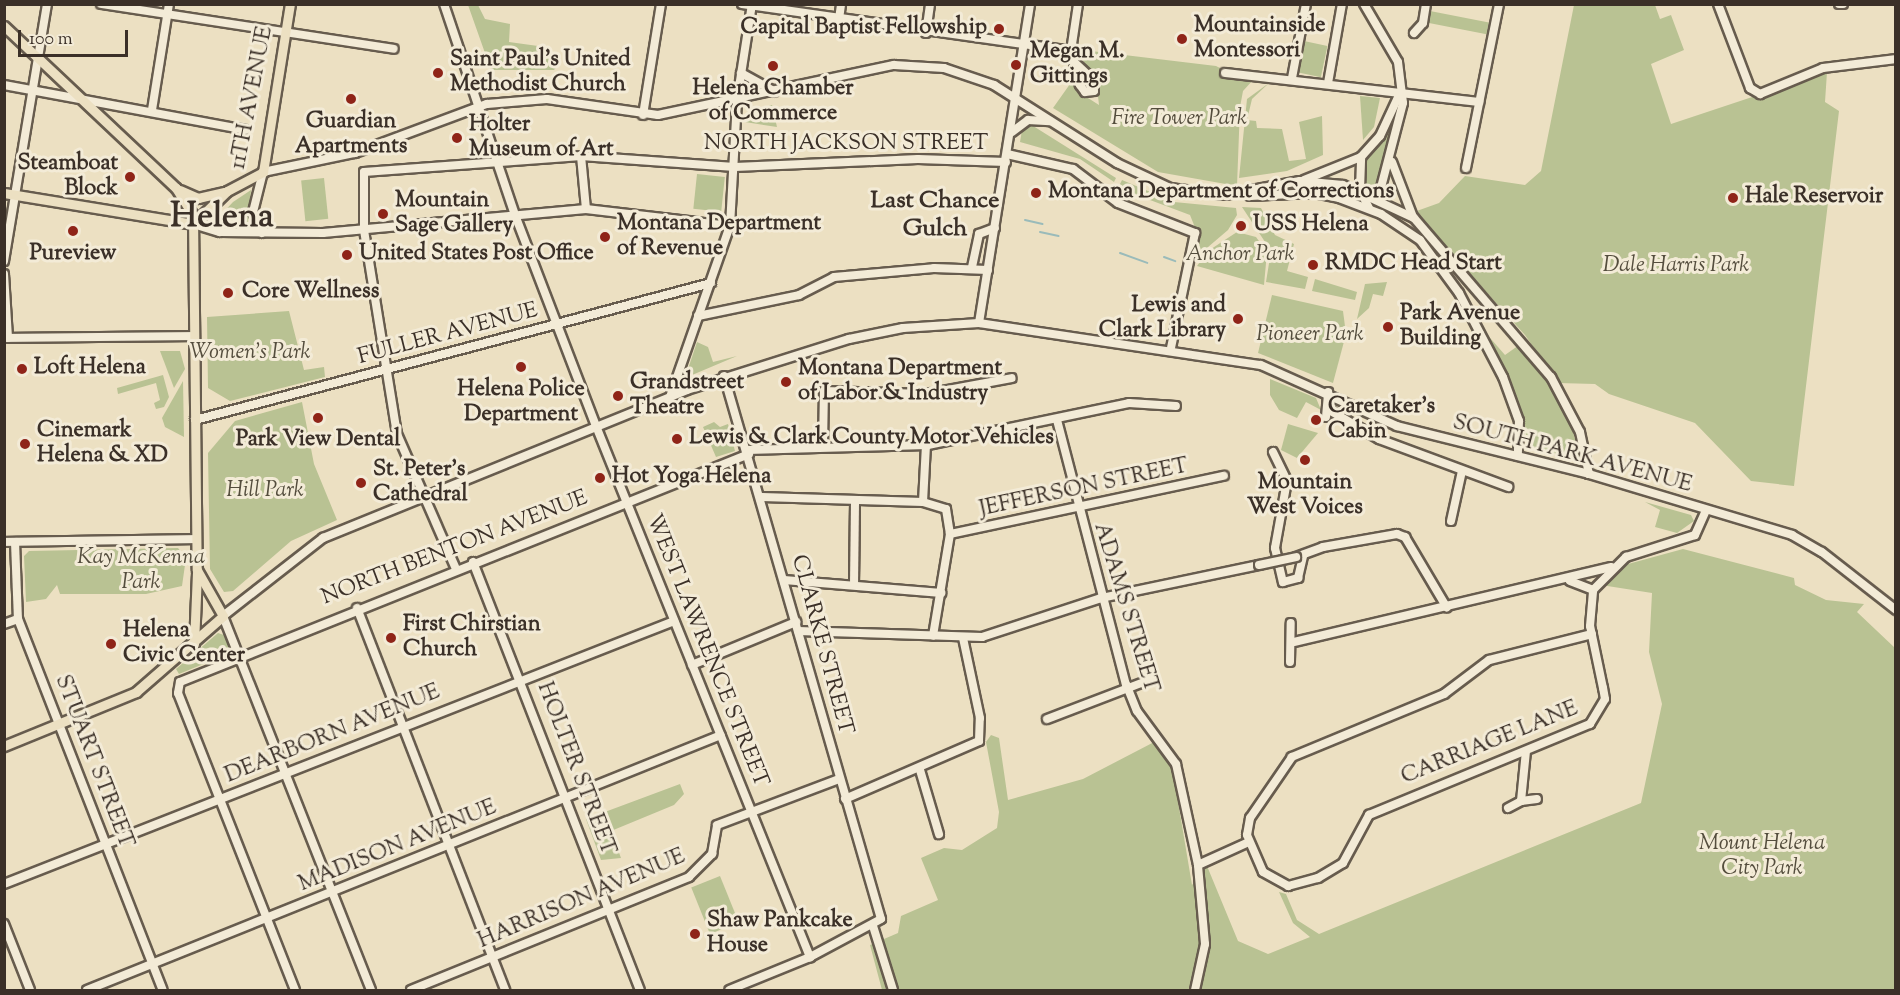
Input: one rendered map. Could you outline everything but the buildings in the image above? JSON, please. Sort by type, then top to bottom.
[{"type":"main road","name":"11TH AVENUE","points":[[263,172],[290,4]]},
{"type":"main road","points":[[4,26],[176,188],[198,198],[226,191],[263,172]]},
{"type":"main road","points":[[176,188],[193,224],[197,570],[194,644]]},
{"type":"main road","points":[[193,224],[226,191]]},
{"type":"main road","points":[[4,193],[193,224]]},
{"type":"main road","points":[[4,746],[136,692],[194,644],[223,616],[197,570]]},
{"type":"street","points":[[4,261],[17,195],[47,4]]},
{"type":"street","points":[[101,4],[394,50]]},
{"type":"street","points":[[152,110],[169,4]]},
{"type":"street","name":"WEST LAWRENCE STREET","points":[[444,4],[515,215],[596,426],[810,957]]},
{"type":"street","points":[[643,115],[662,4]]},
{"type":"street","points":[[742,4],[926,33],[1071,51]]},
{"type":"street","points":[[839,19],[841,4]]},
{"type":"street","points":[[926,33],[930,4]]},
{"type":"street","points":[[979,323],[1030,4]]},
{"type":"street","points":[[1074,62],[1071,51],[1078,4]]},
{"type":"street","points":[[1292,78],[1306,4]]},
{"type":"street","points":[[1364,4],[1398,62],[1400,93],[1391,160],[1378,198],[1365,205]]},
{"type":"street","points":[[1414,33],[1423,23],[1426,4]]},
{"type":"street","points":[[1466,168],[1499,4]]},
{"type":"street","points":[[1718,4],[1750,88],[1760,94],[1823,68],[1896,59]]},
{"type":"street","points":[[670,397],[730,226],[737,100],[752,5]]},
{"type":"street","points":[[1328,83],[1343,7]]},
{"type":"street","points":[[263,172],[355,153],[479,106],[547,99],[643,115],[737,100],[894,65],[960,71],[1016,98],[1148,180],[1206,194],[1315,193],[1365,205],[1420,240],[1459,293],[1503,377],[1519,421],[1518,456]]},
{"type":"street","points":[[741,73],[775,91]]},
{"type":"street","points":[[1225,74],[1292,78],[1479,102]]},
{"type":"street","points":[[4,85],[152,110],[246,130]]},
{"type":"street","points":[[1242,194],[1300,181],[1361,157],[1380,136],[1400,93]]},
{"type":"street","points":[[1011,133],[1028,120],[1053,122]]},
{"type":"street","points":[[581,156],[586,209]]},
{"type":"street","name":"NORTH JACKSON STREET","points":[[364,230],[364,172],[499,164],[581,156],[735,167],[918,159],[1007,158],[1073,169],[1118,203],[1195,233],[1171,348]]},
{"type":"street","points":[[1361,157],[1360,190],[1365,205]]},
{"type":"street","points":[[1391,160],[1402,200],[1414,218],[1551,377],[1580,432],[1589,474]]},
{"type":"street","name":"11TH AVENUE","points":[[262,233],[253,212],[263,172]]},
{"type":"street","points":[[1300,181],[1360,190],[1414,218]]},
{"type":"street","points":[[193,224],[214,231],[262,233],[364,230],[586,209],[730,226]]},
{"type":"street","points":[[972,267],[979,234],[994,228]]},
{"type":"street","points":[[364,230],[398,434],[421,496],[456,569]]},
{"type":"street","points":[[698,316],[799,295],[834,277],[972,267],[988,270]]},
{"type":"street","points":[[4,274],[6,338],[194,336]]},
{"type":"street","name":"FULLER AVENUE","points":[[195,420],[711,283]]},
{"type":"street","name":"SOUTH PARK AVENUE","points":[[223,616],[315,543],[421,496],[724,376],[880,332],[979,323],[1171,348],[1261,365],[1328,392],[1397,426],[1589,474],[1813,545],[1896,610]]},
{"type":"street","name":"CLARKE STREET","points":[[724,376],[762,498],[845,799],[893,990]]},
{"type":"street","points":[[823,446],[825,391],[926,394],[1012,378]]},
{"type":"street","points":[[1328,392],[1324,400],[1327,413],[1379,439],[1508,487]]},
{"type":"street","name":"NORTH BENTON AVENUE","points":[[221,800],[178,685],[240,656],[748,452],[823,446],[926,445],[1057,420],[1129,403],[1176,406]]},
{"type":"street","name":"ADAMS STREET","points":[[1057,420],[1078,510],[1126,684],[1137,711],[1176,764],[1198,865],[1205,944],[1195,990]]},
{"type":"street","points":[[924,502],[926,445]]},
{"type":"street","points":[[1273,452],[1278,467],[1286,470],[1275,548],[1283,582],[1298,578],[1299,557]]},
{"type":"street","points":[[1451,521],[1462,471]]},
{"type":"street","name":"JEFFERSON STREET","points":[[950,534],[1078,510],[1224,476]]},
{"type":"street","points":[[762,498],[924,502],[946,509],[950,534],[933,636]]},
{"type":"street","points":[[854,585],[855,501]]},
{"type":"street","points":[[1294,642],[1562,581],[1611,567],[1636,553],[1695,535],[1706,510]]},
{"type":"street","points":[[798,631],[982,637],[1101,598],[1299,557],[1323,547],[1405,537],[1447,608]]},
{"type":"street","points":[[4,543],[196,540]]},
{"type":"street","name":"STUART STREET","points":[[15,542],[18,619],[163,990]]},
{"type":"street","name":"HOLTER STREET","points":[[473,562],[521,679],[640,990]]},
{"type":"street","points":[[1562,581],[1593,590],[1611,567]]},
{"type":"street","points":[[784,580],[941,593]]},
{"type":"street","name":"CARRIAGE LANE","points":[[1249,842],[1263,872],[1276,882],[1310,881],[1343,863],[1369,815],[1585,727],[1600,713],[1604,688],[1592,634],[1593,590]]},
{"type":"street","points":[[357,608],[505,990]]},
{"type":"street","points":[[223,616],[371,990]]},
{"type":"street","points":[[4,624],[18,619]]},
{"type":"street","name":"DEARBORN AVENUE","points":[[4,884],[287,774],[521,679],[674,621]]},
{"type":"street","points":[[692,665],[796,622]]},
{"type":"street","points":[[1290,662],[1294,642],[1291,623]]},
{"type":"street","points":[[1198,865],[1229,849],[1249,842],[1250,818],[1292,757],[1444,694],[1489,660],[1592,634]]},
{"type":"street","points":[[845,799],[962,753],[982,738],[963,638]]},
{"type":"street","points":[[1047,718],[1126,684],[1152,679]]},
{"type":"street","name":"MADISON AVENUE","points":[[87,990],[333,893],[721,735]]},
{"type":"street","points":[[1521,801],[1526,752]]},
{"type":"street","points":[[920,770],[939,834]]},
{"type":"street","name":"HARRISON AVENUE","points":[[411,990],[493,959],[697,872],[712,854],[717,825],[839,779]]},
{"type":"street","points":[[221,800],[295,990]]},
{"type":"street","points":[[1508,808],[1521,801],[1537,800]]},
{"type":"street","points":[[4,924],[30,990]]},
{"type":"street","points":[[729,990],[810,957],[876,924]]},
{"type":"green space","points":[[468,5],[478,5],[485,19],[510,24],[509,42],[538,46],[559,64],[554,70],[491,70]]},
{"type":"green space","name":"Dale Harris Park","points":[[1574,5],[1655,5],[1660,19],[1671,15],[1684,50],[1651,64],[1671,124],[1827,72],[1825,102],[1839,111],[1794,486],[1751,481],[1695,423],[1609,394],[1595,384],[1558,383],[1525,335],[1414,212],[1439,203],[1465,176],[1525,185],[1541,171]]},
{"type":"green space","points":[[1430,11],[1489,22],[1487,34],[1428,23]]},
{"type":"green space","points":[[1304,41],[1327,46],[1321,77],[1297,72]]},
{"type":"green space","name":"Fire Tower Park","points":[[1091,51],[1216,66],[1222,69],[1221,76],[1253,80],[1243,91],[1240,107],[1237,186],[1158,172],[1053,108],[1070,84],[1073,64],[1077,91],[1099,105],[1096,79],[1082,59]]},
{"type":"green space","points":[[1269,83],[1252,99],[1247,120],[1256,121],[1257,128],[1282,129],[1289,161],[1306,159],[1299,122],[1322,116],[1323,155],[1287,171],[1239,178],[1247,99]]},
{"type":"green space","points":[[1360,96],[1380,98],[1374,127],[1363,140]]},
{"type":"green space","points":[[1396,104],[1396,116],[1374,192],[1362,183],[1364,163],[1389,126]]},
{"type":"green space","points":[[772,105],[777,127],[745,122],[748,112]]},
{"type":"green space","points":[[1030,124],[1116,178],[1114,182],[1080,159],[1020,142],[1022,130]]},
{"type":"green space","points":[[697,174],[725,177],[721,212],[693,209]]},
{"type":"green space","points":[[324,178],[328,219],[305,221],[301,180]]},
{"type":"green space","points":[[1122,180],[1174,202],[1236,208],[1237,215],[1228,230],[1194,259],[1198,235],[1190,215],[1126,191],[1119,186]]},
{"type":"green space","points":[[251,190],[248,222],[217,219],[233,202]]},
{"type":"green space","points":[[1242,207],[1261,208],[1275,235],[1294,244],[1287,271],[1308,277],[1305,289],[1266,282],[1271,251]]},
{"type":"green space","name":"Anchor Park","points":[[1237,232],[1256,237],[1267,252],[1264,285],[1197,266],[1208,251]]},
{"type":"green space","points":[[1315,279],[1357,292],[1355,300],[1312,291]]},
{"type":"green space","points":[[1387,282],[1383,296],[1373,294],[1369,308],[1357,319],[1365,284]]},
{"type":"green space","name":"Pioneer Park","points":[[1272,295],[1343,311],[1346,334],[1333,383],[1258,353]]},
{"type":"green space","name":"Women's Park","points":[[289,311],[304,370],[324,367],[325,377],[230,401],[208,388],[207,317]]},
{"type":"green space","points":[[1484,331],[1505,355],[1522,343],[1565,408],[1582,460],[1529,447],[1516,397]]},
{"type":"green space","points":[[697,342],[708,347],[713,362],[737,356],[685,378]]},
{"type":"green space","points":[[160,351],[180,351],[185,369],[174,388]]},
{"type":"green space","points":[[163,375],[169,397],[164,407],[156,409],[154,403],[160,400],[156,383],[118,394],[117,388]]},
{"type":"green space","points":[[1270,379],[1316,398],[1321,410],[1306,402],[1297,418],[1279,410],[1270,395]]},
{"type":"green space","points":[[183,381],[184,437],[165,427],[162,418]]},
{"type":"green space","name":"Hill Park","points":[[302,402],[314,464],[337,520],[291,541],[233,591],[224,592],[210,569],[208,453],[235,421]]},
{"type":"green space","points":[[714,422],[720,427],[728,424],[735,451],[716,457],[703,427]]},
{"type":"green space","points":[[1288,424],[1318,433],[1297,458],[1281,450]]},
{"type":"green space","points":[[1645,502],[1691,515],[1694,521],[1677,533],[1655,527],[1660,510]]},
{"type":"green space","name":"Kay McKenna Park","points":[[178,548],[186,558],[182,586],[146,594],[60,594],[57,585],[46,599],[26,602],[24,556],[29,551]]},
{"type":"green space","name":"Mount Helena City Park","points":[[1683,549],[1794,578],[1795,585],[1826,600],[1864,604],[1857,612],[1895,648],[1895,990],[882,990],[870,945],[898,933],[901,916],[938,900],[921,858],[944,848],[962,850],[997,828],[999,812],[986,742],[991,735],[999,738],[1008,800],[1083,779],[1158,740],[1171,760],[1192,885],[1207,866],[1238,941],[1268,954],[1310,937],[1293,923],[1279,892],[1286,894],[1297,920],[1319,934],[1641,803],[1662,704],[1649,652],[1652,593],[1601,585],[1628,564]]},
{"type":"green space","points":[[218,633],[227,636],[233,652],[179,674],[176,669]]},
{"type":"green space","points":[[680,784],[684,794],[674,805],[611,831],[621,858],[601,860],[586,819]]},
{"type":"green space","points":[[720,876],[739,922],[710,934],[691,888]]},
{"type":"waterway","points":[[1025,220],[1043,224]]},
{"type":"waterway","points":[[1040,232],[1059,236]]},
{"type":"waterway","points":[[1120,253],[1147,263]]},
{"type":"waterway","points":[[1164,257],[1175,261]]},
{"type":"place","name":"Capital Baptist Fellowship","points":[[999,29]]},
{"type":"place","name":"Mountainside Montessori","points":[[1182,39]]},
{"type":"place","name":"Megan M. Gittings","points":[[1016,65]]},
{"type":"place","name":"Helena Chamber of Commerce","points":[[773,66]]},
{"type":"place","name":"Saint Paul's United Methodist Church","points":[[438,73]]},
{"type":"place","name":"Guardian Apartments","points":[[351,99]]},
{"type":"place","name":"Holter Museum of Art","points":[[457,138]]},
{"type":"place","name":"Steamboat Block","points":[[130,177]]},
{"type":"place","name":"Montana Department of Corrections","points":[[1036,193]]},
{"type":"place","name":"Hale Reservoir","points":[[1733,198]]},
{"type":"place","name":"Mountain Sage Gallery","points":[[383,214]]},
{"type":"place","name":"USS Helena","points":[[1241,226]]},
{"type":"place","name":"Pureview","points":[[73,231]]},
{"type":"place","name":"Montana Department of Revenue","points":[[605,237]]},
{"type":"place","name":"United States Post Office","points":[[347,255]]},
{"type":"place","name":"RMDC Head Start","points":[[1313,265]]},
{"type":"place","name":"Core Wellness","points":[[228,293]]},
{"type":"place","name":"Lewis and Clark Library","points":[[1238,319]]},
{"type":"place","name":"Park Avenue Building","points":[[1388,327]]},
{"type":"place","name":"Helena Police Department","points":[[521,367]]},
{"type":"place","name":"Loft Helena","points":[[22,369]]},
{"type":"place","name":"Montana Department of Labor & Industry","points":[[786,382]]},
{"type":"place","name":"Grandstreet Theatre","points":[[618,396]]},
{"type":"place","name":"Park View Dental","points":[[318,418]]},
{"type":"place","name":"Caretaker's Cabin","points":[[1316,420]]},
{"type":"place","name":"Lewis & Clark County Motor Vehicles","points":[[677,439]]},
{"type":"place","name":"Cinemark Helena & XD","points":[[25,444]]},
{"type":"place","name":"Mountain West Voices","points":[[1305,460]]},
{"type":"place","name":"Hot Yoga Helena","points":[[600,478]]},
{"type":"place","name":"St. Peter's Cathedral","points":[[361,483]]},
{"type":"place","name":"First Chirstian Church","points":[[391,638]]},
{"type":"place","name":"Helena Civic Center","points":[[111,644]]},
{"type":"place","name":"Shaw Pankcake House","points":[[695,934]]},
{"type":"district","name":"Last Chance Gulch","points":[[935,216]]},
{"type":"district","name":"Helena","points":[[222,218]]}]
